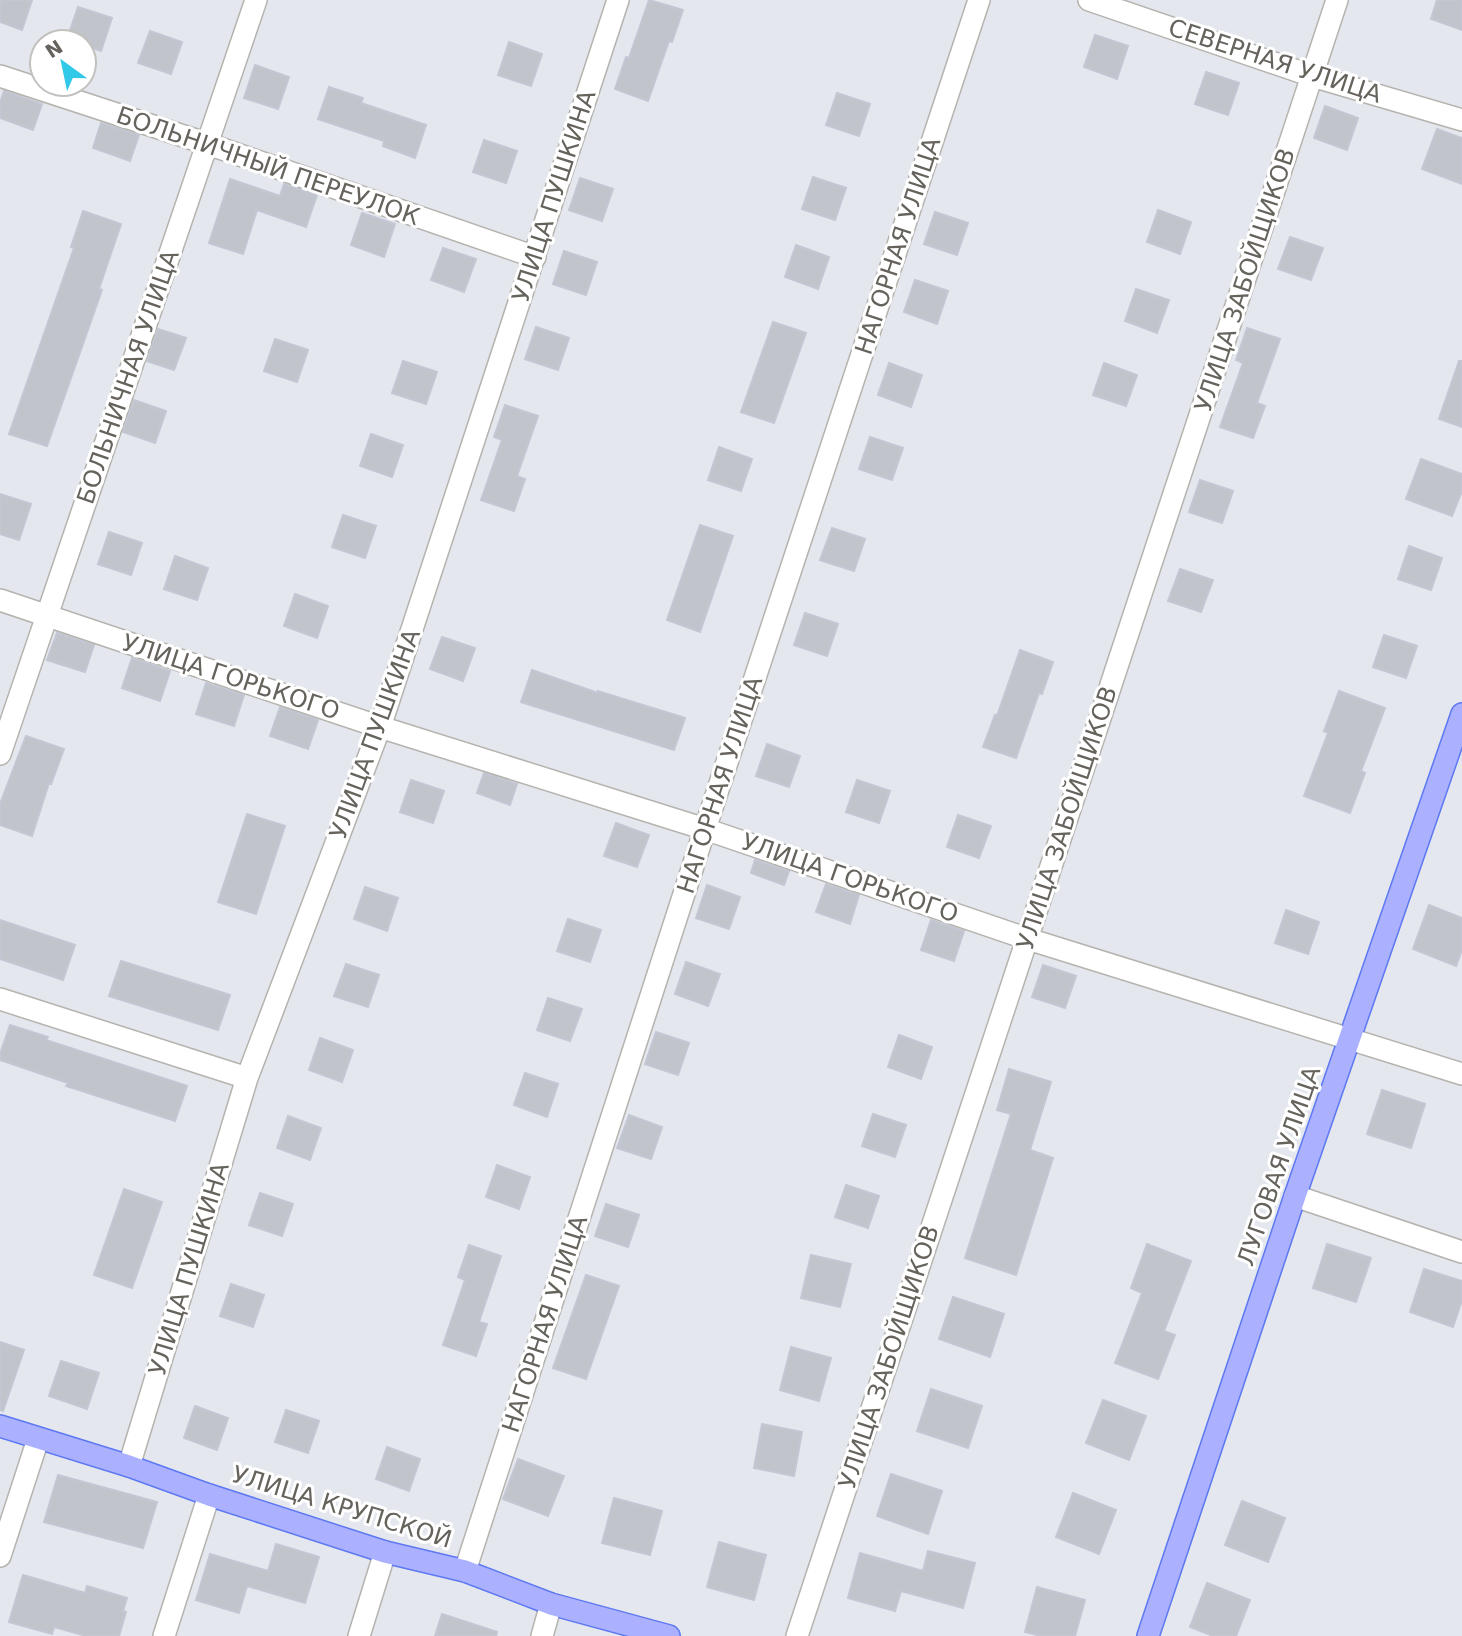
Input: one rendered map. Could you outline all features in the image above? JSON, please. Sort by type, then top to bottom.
[{"type":"main road","name":"ЛУГОВАЯ УЛИЦА","points":[[1148,1636],[1295,1196],[1462,714]]},
{"type":"main road","name":"УЛИЦА КРУПСКОЙ","points":[[0,1426],[129,1466],[385,1552],[466,1571],[551,1604],[669,1636]]},
{"type":"street","name":"БОЛЬНИЧНАЯ УЛИЦА","points":[[0,754],[256,0]]},
{"type":"street","name":"УЛИЦА ПУШКИНА","points":[[129,1466],[247,1078],[380,727],[618,0]]},
{"type":"street","name":"НАГОРНАЯ УЛИЦА","points":[[466,1571],[705,829],[979,0]]},
{"type":"street","name":"СЕВЕРНАЯ УЛИЦА","points":[[1089,0],[1312,76],[1462,120]]},
{"type":"street","name":"УЛИЦА ЗАБОЙЩИКОВ","points":[[797,1636],[1337,0]]},
{"type":"street","name":"БОЛЬНИЧНЫЙ ПЕРЕУЛОК","points":[[0,76],[208,144],[535,257]]},
{"type":"street","name":"УЛИЦА ГОРЬКОГО","points":[[0,600],[380,727],[705,829],[1028,939],[1462,1074]]},
{"type":"street","points":[[0,999],[247,1078]]},
{"type":"street","points":[[1295,1196],[1462,1252]]},
{"type":"street","points":[[0,1556],[38,1439]]},
{"type":"street","points":[[164,1636],[209,1495]]},
{"type":"street","points":[[359,1636],[385,1552]]},
{"type":"street","points":[[542,1636],[551,1604]]},
{"type":"building","points":[[0,0],[32,0],[22,30],[0,22]]},
{"type":"building","points":[[649,0],[683,10],[648,101],[615,89]]},
{"type":"building","points":[[1437,0],[1462,0],[1462,30],[1431,19]]},
{"type":"building","points":[[78,7],[112,18],[101,51],[98,50],[98,28],[71,28]]},
{"type":"building","points":[[150,31],[182,42],[171,74],[138,63]]},
{"type":"building","points":[[1095,35],[1128,46],[1117,79],[1084,67]]},
{"type":"building","points":[[509,42],[542,54],[531,86],[498,75]]},
{"type":"building","points":[[255,65],[289,77],[278,109],[244,98]]},
{"type":"building","points":[[1206,72],[1239,83],[1228,115],[1195,104]]},
{"type":"building","points":[[329,87],[363,98],[361,103],[426,125],[415,158],[383,146],[384,141],[318,119]]},
{"type":"building","points":[[4,91],[42,104],[33,130],[0,118],[0,103]]},
{"type":"building","points":[[837,93],[870,104],[859,136],[826,125]]},
{"type":"building","points":[[1325,106],[1358,118],[1347,150],[1314,138]]},
{"type":"building","points":[[101,123],[139,135],[130,161],[93,148]]},
{"type":"building","points":[[1437,129],[1462,138],[1462,184],[1422,169]]},
{"type":"building","points":[[484,140],[517,151],[506,183],[473,172]]},
{"type":"building","points":[[813,177],[846,188],[835,220],[802,209]]},
{"type":"building","points":[[580,178],[613,189],[602,221],[569,210]]},
{"type":"building","points":[[230,179],[280,196],[284,184],[317,195],[306,227],[257,210],[243,254],[209,243]]},
{"type":"building","points":[[1158,210],[1191,222],[1180,254],[1147,242]]},
{"type":"building","points":[[83,211],[121,224],[99,289],[102,290],[47,446],[9,434],[74,248],[71,247]]},
{"type":"building","points":[[935,212],[968,223],[957,255],[924,244]]},
{"type":"building","points":[[362,213],[395,224],[384,257],[351,245]]},
{"type":"building","points":[[1290,237],[1323,248],[1311,280],[1278,269]]},
{"type":"building","points":[[796,245],[829,257],[818,289],[785,277]]},
{"type":"building","points":[[443,248],[476,259],[464,292],[431,280]]},
{"type":"building","points":[[564,251],[597,262],[586,295],[553,284]]},
{"type":"building","points":[[915,280],[948,291],[937,324],[904,312]]},
{"type":"building","points":[[1136,289],[1169,300],[1157,333],[1125,321]]},
{"type":"building","points":[[773,322],[806,333],[774,423],[741,412]]},
{"type":"building","points":[[536,327],[569,338],[558,370],[525,359]]},
{"type":"building","points":[[1247,328],[1280,339],[1257,403],[1265,406],[1253,438],[1220,427],[1243,363],[1236,360]]},
{"type":"building","points":[[158,329],[186,338],[174,370],[147,361]]},
{"type":"building","points":[[275,339],[308,350],[297,382],[264,371]]},
{"type":"building","points":[[403,361],[437,372],[426,404],[392,393]]},
{"type":"building","points":[[1459,361],[1462,361],[1462,427],[1439,419]]},
{"type":"building","points":[[889,363],[922,375],[911,407],[878,395]]},
{"type":"building","points":[[1104,363],[1137,375],[1126,406],[1093,395]]},
{"type":"building","points":[[134,400],[166,411],[155,443],[123,432]]},
{"type":"building","points":[[505,405],[538,416],[517,476],[525,479],[514,511],[481,500],[502,440],[494,437]]},
{"type":"building","points":[[371,434],[403,445],[392,477],[360,466]]},
{"type":"building","points":[[870,437],[903,448],[892,480],[859,469]]},
{"type":"building","points":[[719,447],[752,459],[741,491],[708,480]]},
{"type":"building","points":[[1421,459],[1462,474],[1462,491],[1452,516],[1406,499]]},
{"type":"building","points":[[1200,480],[1233,491],[1222,523],[1189,512]]},
{"type":"building","points":[[0,494],[31,504],[19,540],[0,534]]},
{"type":"building","points":[[343,515],[376,526],[365,558],[332,547]]},
{"type":"building","points":[[700,525],[733,536],[700,632],[667,620]]},
{"type":"building","points":[[832,528],[865,539],[854,571],[820,560]]},
{"type":"building","points":[[109,532],[142,543],[131,575],[98,564]]},
{"type":"building","points":[[1409,546],[1442,558],[1431,590],[1398,579]]},
{"type":"building","points":[[175,556],[208,568],[197,600],[164,589]]},
{"type":"building","points":[[1180,569],[1213,580],[1201,612],[1168,601]]},
{"type":"building","points":[[295,594],[328,606],[317,638],[284,626]]},
{"type":"building","points":[[805,613],[838,624],[827,656],[794,645]]},
{"type":"building","points":[[57,633],[94,645],[85,672],[47,660]]},
{"type":"building","points":[[1384,635],[1417,646],[1406,678],[1373,667]]},
{"type":"building","points":[[442,637],[475,648],[463,681],[430,669]]},
{"type":"building","points":[[1020,650],[1053,662],[1016,758],[983,747]]},
{"type":"building","points":[[132,658],[170,671],[160,701],[122,688]]},
{"type":"building","points":[[532,670],[598,693],[685,718],[674,750],[521,702]]},
{"type":"building","points":[[206,683],[244,695],[234,726],[196,714]]},
{"type":"building","points":[[1339,691],[1385,708],[1361,771],[1365,773],[1350,813],[1304,796],[1328,733],[1324,731]]},
{"type":"building","points":[[280,707],[318,720],[308,749],[270,736]]},
{"type":"building","points":[[26,736],[64,749],[51,784],[49,783],[32,836],[0,825],[0,804]]},
{"type":"building","points":[[767,744],[800,756],[789,787],[756,776]]},
{"type":"building","points":[[484,773],[517,784],[510,805],[477,793]]},
{"type":"building","points":[[411,780],[444,791],[433,823],[400,812]]},
{"type":"building","points":[[857,780],[890,791],[879,823],[846,812]]},
{"type":"building","points":[[247,814],[285,826],[256,914],[218,902]]},
{"type":"building","points":[[958,815],[991,826],[979,858],[947,847]]},
{"type":"building","points":[[616,823],[649,835],[637,867],[604,856]]},
{"type":"building","points":[[755,860],[789,871],[784,885],[751,873]]},
{"type":"building","points":[[826,884],[859,895],[850,924],[816,912]]},
{"type":"building","points":[[707,885],[740,897],[729,929],[696,918]]},
{"type":"building","points":[[365,887],[398,898],[387,931],[354,919]]},
{"type":"building","points":[[1429,905],[1462,918],[1462,950],[1456,966],[1413,949]]},
{"type":"building","points":[[1286,910],[1319,922],[1308,954],[1275,943]]},
{"type":"building","points":[[568,919],[601,930],[590,962],[557,951]]},
{"type":"building","points":[[0,920],[75,945],[63,980],[0,959]]},
{"type":"building","points":[[931,920],[964,931],[954,961],[921,950]]},
{"type":"building","points":[[121,961],[230,995],[218,1030],[109,996]]},
{"type":"building","points":[[686,962],[720,974],[708,1006],[675,994]]},
{"type":"building","points":[[346,964],[379,975],[368,1007],[334,996]]},
{"type":"building","points":[[1043,965],[1076,976],[1065,1008],[1032,997]]},
{"type":"building","points":[[548,998],[582,1009],[570,1041],[537,1030]]},
{"type":"building","points":[[10,1025],[48,1037],[46,1040],[187,1086],[175,1121],[66,1086],[68,1083],[0,1060]]},
{"type":"building","points":[[656,1032],[689,1043],[678,1075],[645,1064]]},
{"type":"building","points":[[899,1035],[932,1047],[921,1079],[888,1067]]},
{"type":"building","points":[[320,1038],[353,1050],[342,1082],[309,1070]]},
{"type":"building","points":[[1009,1069],[1051,1082],[1030,1150],[1053,1158],[1016,1275],[965,1258],[1011,1114],[997,1110]]},
{"type":"building","points":[[525,1073],[558,1084],[547,1117],[514,1105]]},
{"type":"building","points":[[1382,1090],[1425,1104],[1411,1148],[1367,1134]]},
{"type":"building","points":[[873,1114],[906,1125],[895,1157],[862,1146]]},
{"type":"building","points":[[629,1115],[662,1127],[651,1159],[617,1148]]},
{"type":"building","points":[[288,1116],[321,1128],[310,1160],[277,1148]]},
{"type":"building","points":[[497,1165],[530,1177],[519,1209],[486,1197]]},
{"type":"building","points":[[846,1185],[879,1196],[868,1228],[835,1217]]},
{"type":"building","points":[[124,1189],[162,1202],[132,1288],[94,1275]]},
{"type":"building","points":[[260,1193],[293,1204],[282,1236],[249,1225]]},
{"type":"building","points":[[606,1204],[639,1215],[628,1247],[595,1236]]},
{"type":"building","points":[[1147,1244],[1191,1261],[1164,1331],[1175,1335],[1158,1379],[1115,1363],[1142,1293],[1131,1288]]},
{"type":"building","points":[[1327,1244],[1371,1258],[1356,1302],[1313,1288]]},
{"type":"building","points":[[469,1245],[501,1256],[479,1322],[487,1324],[476,1356],[443,1345],[465,1280],[458,1277]]},
{"type":"building","points":[[811,1255],[851,1264],[840,1307],[801,1298]]},
{"type":"building","points":[[1424,1269],[1462,1281],[1462,1300],[1453,1327],[1410,1312]]},
{"type":"building","points":[[586,1275],[619,1286],[586,1379],[553,1368]]},
{"type":"building","points":[[231,1284],[264,1295],[253,1327],[220,1316]]},
{"type":"building","points":[[953,1297],[1004,1314],[990,1357],[939,1339]]},
{"type":"building","points":[[0,1342],[24,1350],[3,1411],[0,1410]]},
{"type":"building","points":[[791,1347],[831,1358],[819,1401],[780,1390]]},
{"type":"building","points":[[61,1361],[99,1373],[87,1409],[49,1396]]},
{"type":"building","points":[[931,1389],[982,1406],[968,1448],[917,1431]]},
{"type":"building","points":[[1103,1400],[1146,1416],[1129,1460],[1086,1443]]},
{"type":"building","points":[[195,1406],[228,1418],[217,1450],[184,1438]]},
{"type":"building","points":[[286,1410],[319,1421],[308,1453],[275,1442]]},
{"type":"building","points":[[762,1424],[802,1432],[794,1476],[754,1468]]},
{"type":"building","points":[[387,1447],[420,1459],[409,1491],[376,1479]]},
{"type":"building","points":[[518,1459],[564,1476],[548,1516],[503,1499]]},
{"type":"building","points":[[891,1474],[942,1491],[928,1534],[877,1516]]},
{"type":"building","points":[[58,1475],[157,1502],[143,1548],[44,1522]]},
{"type":"building","points":[[1073,1493],[1116,1510],[1099,1554],[1056,1537]]},
{"type":"building","points":[[614,1498],[662,1511],[650,1555],[602,1543]]},
{"type":"building","points":[[1242,1501],[1285,1518],[1268,1562],[1225,1545]]},
{"type":"building","points":[[719,1542],[766,1555],[754,1600],[707,1587]]},
{"type":"building","points":[[276,1544],[319,1557],[305,1603],[247,1586],[239,1613],[196,1600],[210,1554],[268,1571]]},
{"type":"building","points":[[928,1551],[975,1563],[963,1608],[901,1591],[895,1611],[848,1598],[860,1553],[923,1571]]},
{"type":"building","points":[[23,1575],[85,1593],[87,1586],[127,1598],[119,1636],[86,1636],[54,1627],[52,1634],[9,1622]]},
{"type":"building","points":[[1207,1583],[1250,1600],[1236,1636],[1213,1636],[1190,1627]]},
{"type":"building","points":[[1037,1587],[1085,1600],[1075,1636],[1041,1636],[1025,1632]]},
{"type":"building","points":[[442,1614],[497,1632],[496,1636],[435,1636]]}]
